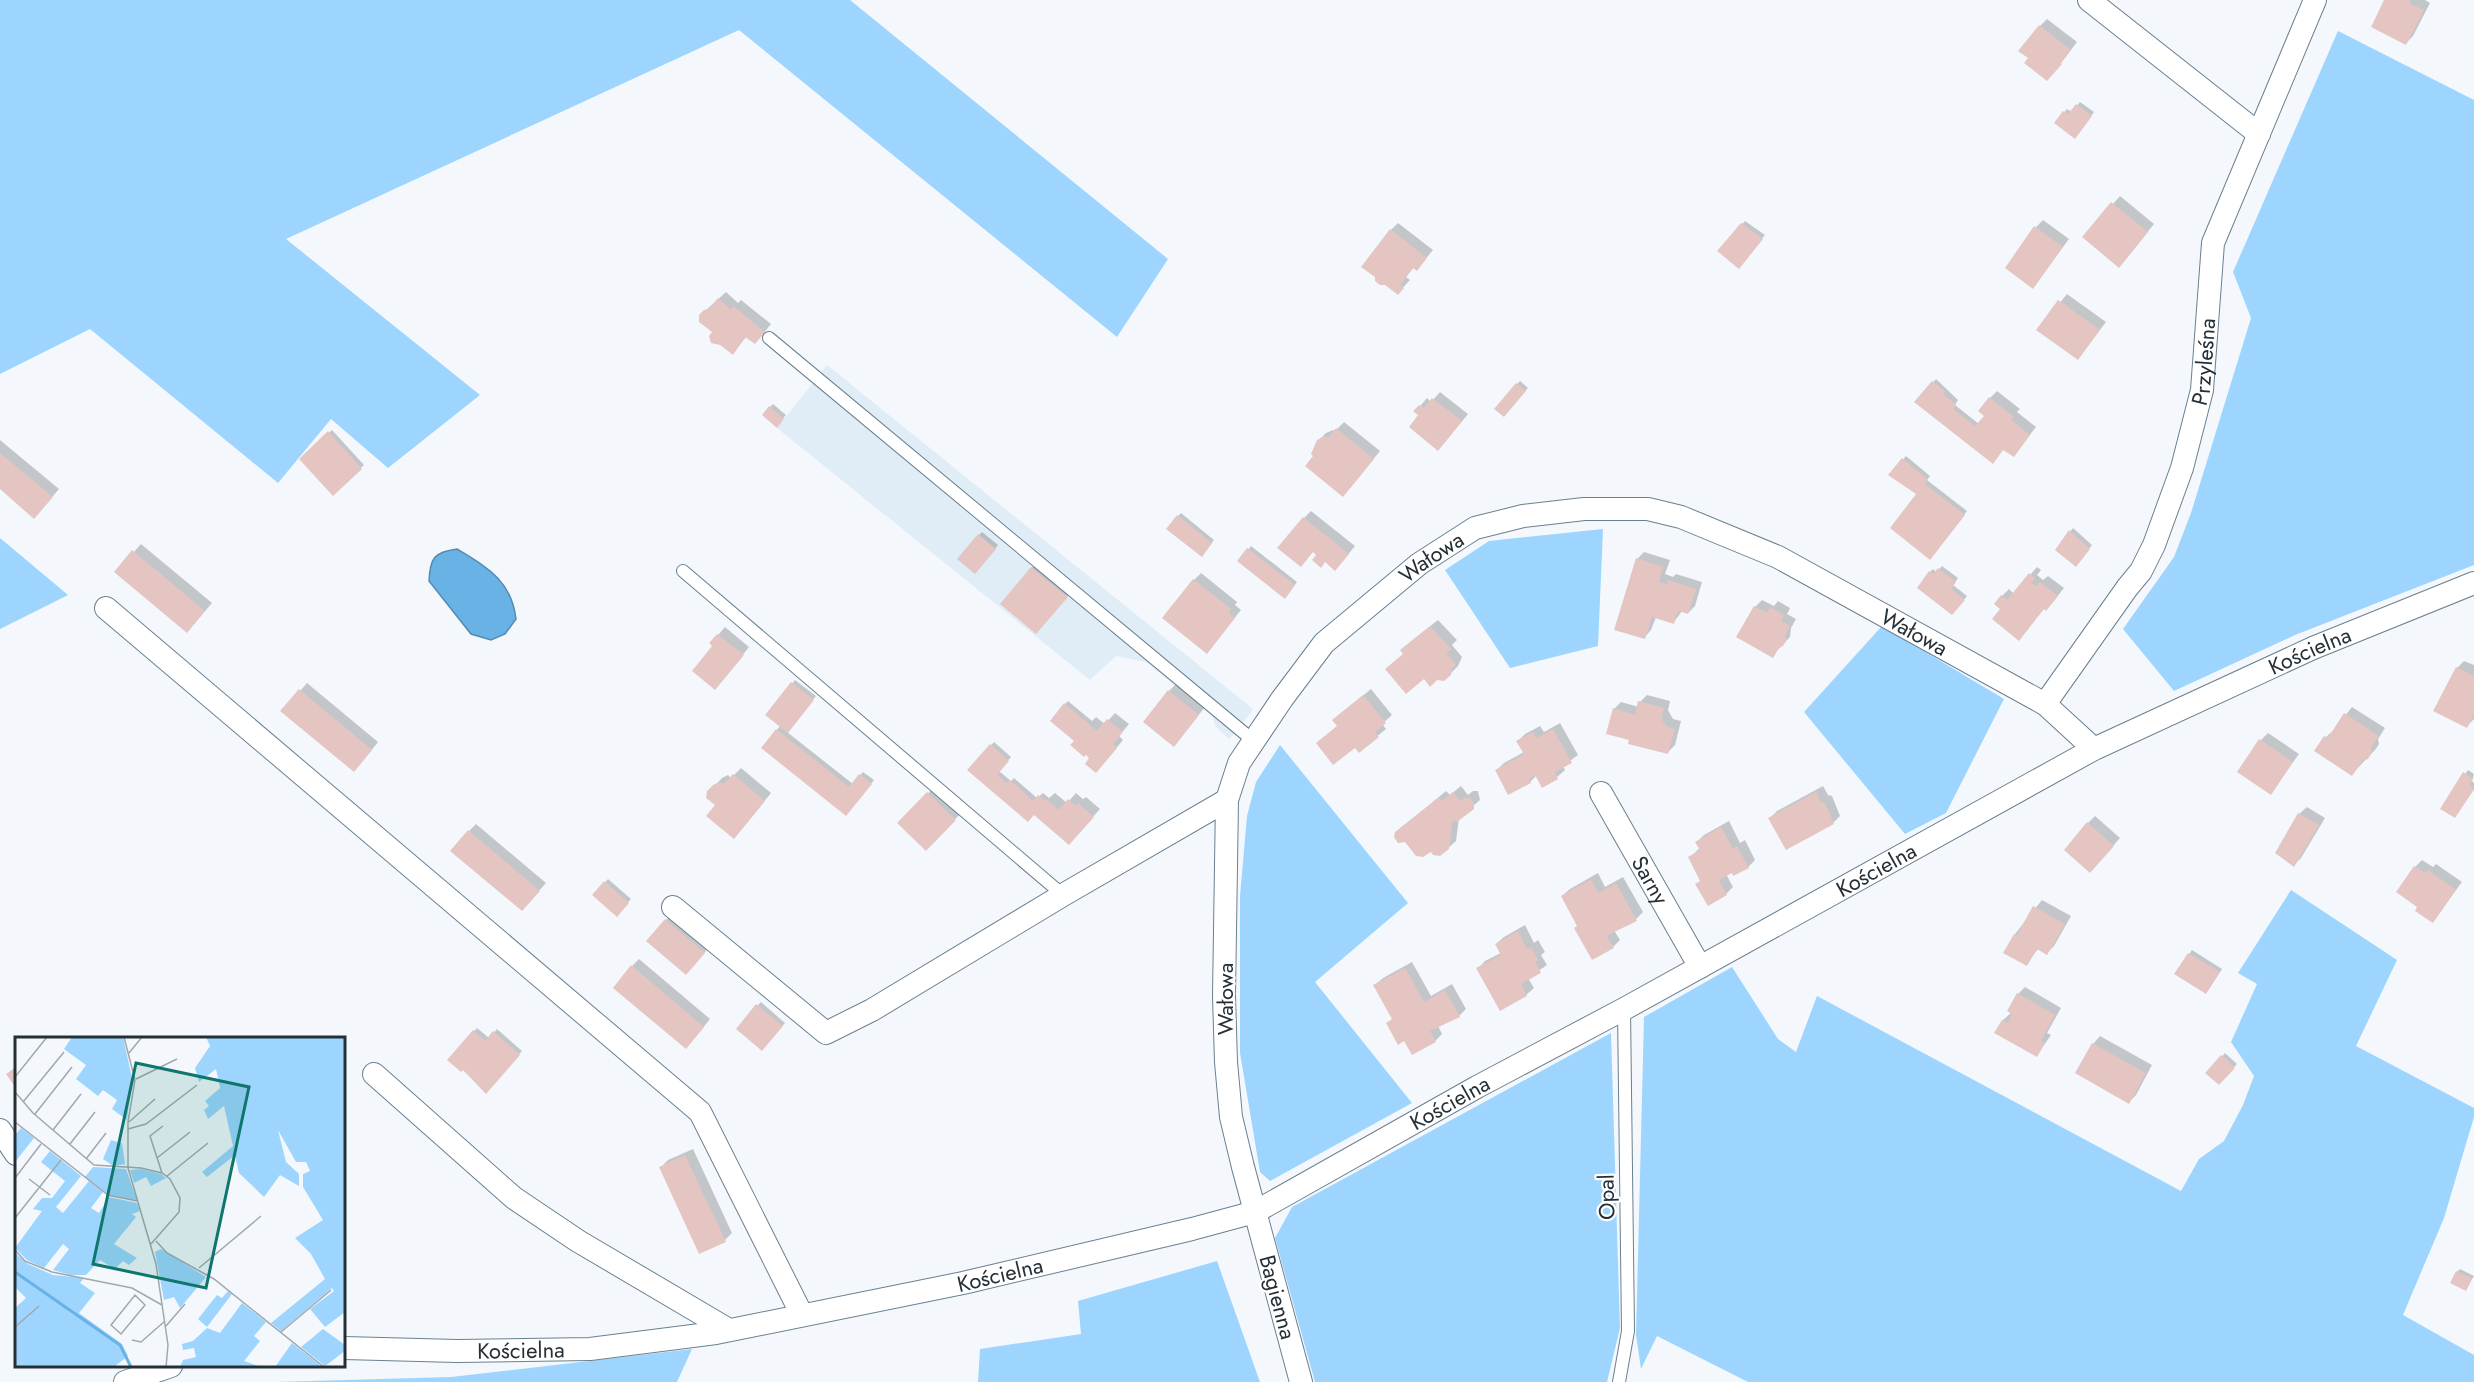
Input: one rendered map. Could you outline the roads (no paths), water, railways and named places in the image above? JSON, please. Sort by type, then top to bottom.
[{"type":"street","points":[[2089,0],[2259,134]]},
{"type":"street","name":"Przyleśna","points":[[2045,704],[2141,571],[2158,534],[2182,468],[2202,390],[2213,243],[2315,0]]},
{"type":"street","name":"Wałowa","points":[[1255,1212],[1232,1117],[1226,1062],[1224,996],[1227,800],[1239,764],[1282,699],[1324,643],[1419,564],[1475,528],[1523,516],[1584,509],[1648,509],[1681,517],[1778,557],[2045,704],[2094,749]]},
{"type":"street","name":"Kościelna","points":[[345,1348],[457,1351],[590,1349],[729,1330],[997,1275],[1182,1232],[1255,1212],[1477,1087],[1624,1010],[2094,749],[2313,648],[2474,583]]},
{"type":"street","points":[[106,608],[700,1112],[802,1315]]},
{"type":"street","name":"Sarny","points":[[1601,793],[1700,967]]},
{"type":"street","points":[[673,908],[826,1033],[872,1010],[1227,800]]},
{"type":"street","points":[[374,1074],[514,1198],[578,1240],[729,1330]]},
{"type":"street","points":[[0,1130],[15,1152]]},
{"type":"street","name":"Bagienna","points":[[1255,1212],[1301,1382]]},
{"type":"street","points":[[125,1382],[166,1367]]},
{"type":"lane","points":[[769,338],[1255,742]]},
{"type":"lane","points":[[683,571],[1063,895]]},
{"type":"lane","name":"Opal","points":[[1618,1382],[1628,1331],[1624,1010]]}]
